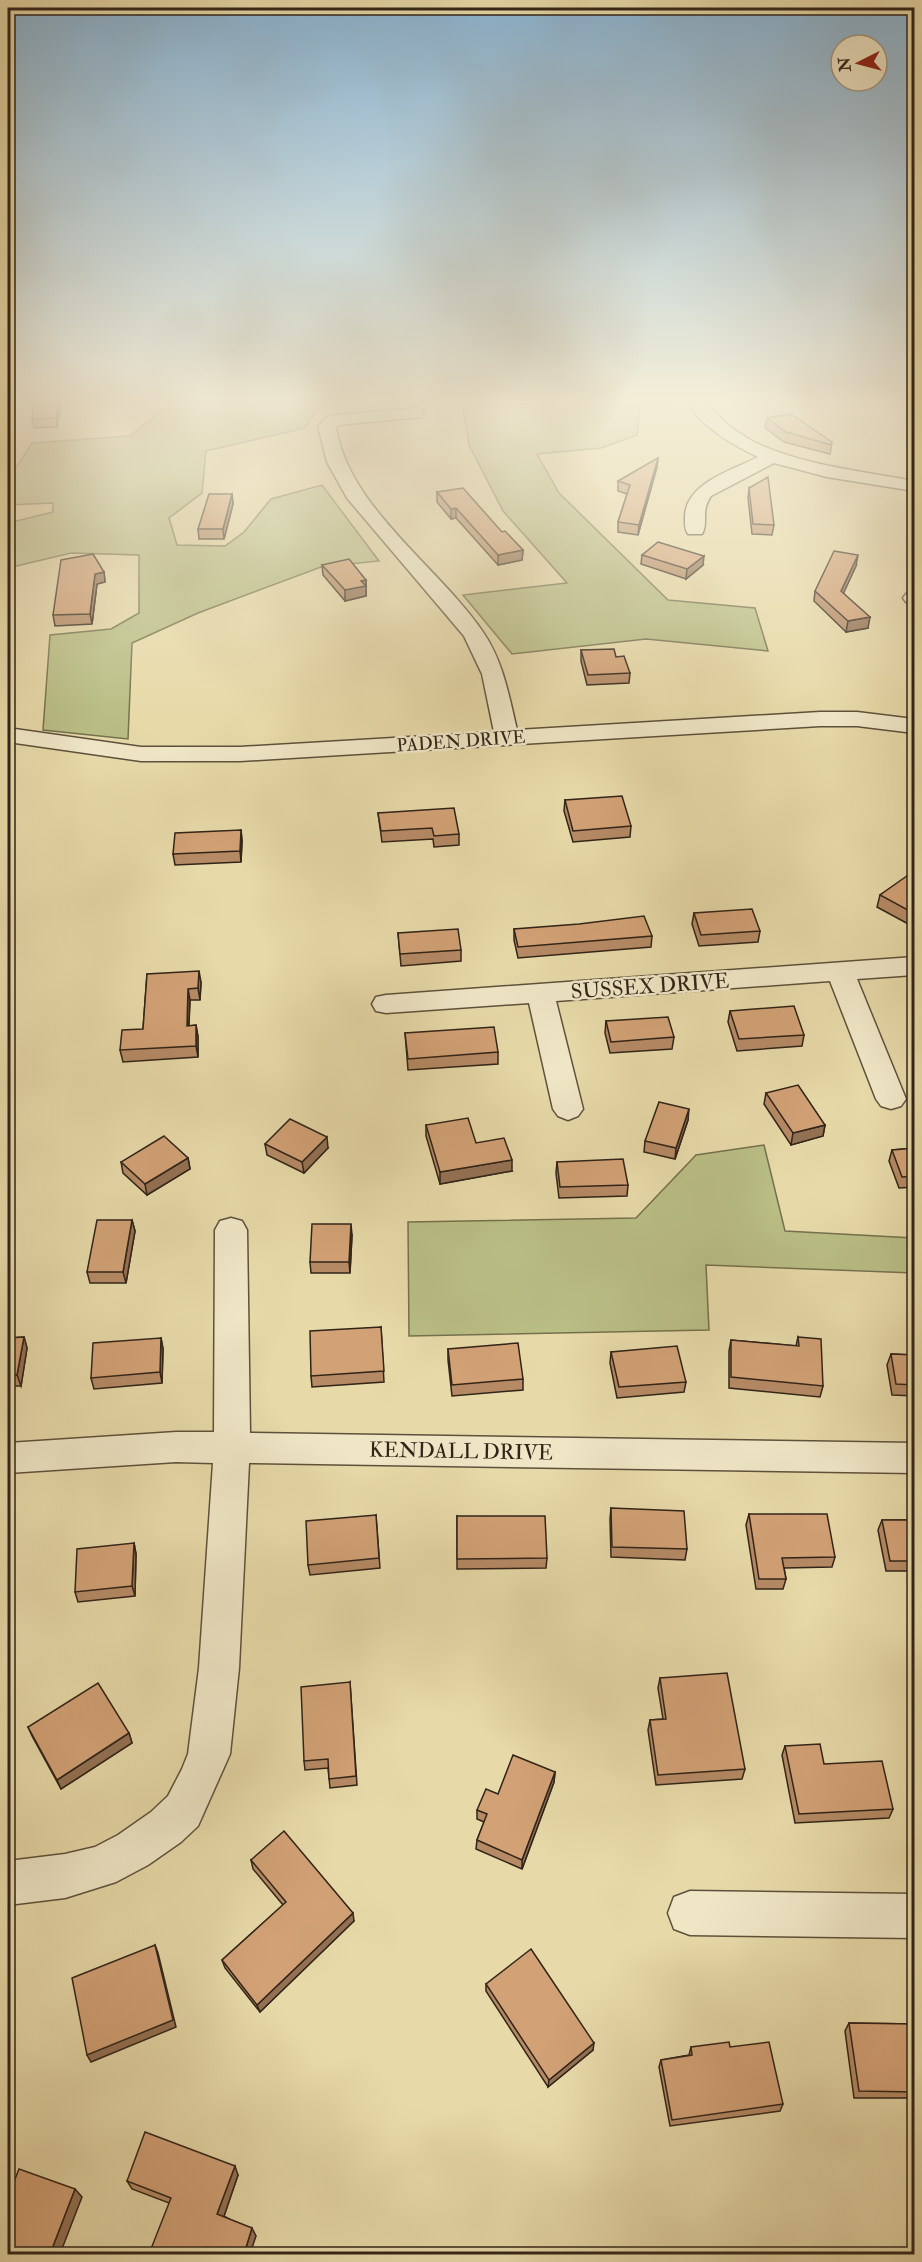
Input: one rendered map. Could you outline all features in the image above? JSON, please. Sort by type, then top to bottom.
[{"type":"street","points":[[361,502],[474,634],[493,674],[507,737]]},
{"type":"street","points":[[695,530],[695,505],[697,502]]},
{"type":"street","name":"PADEN DRIVE","points":[[8,735],[141,754],[168,754],[287,752],[820,719],[857,719],[915,726]]},
{"type":"street","name":"SUSSEX DRIVE","points":[[386,1004],[915,966]]},
{"type":"street","points":[[840,971],[891,1099]]},
{"type":"street","points":[[541,994],[568,1109]]},
{"type":"street","points":[[8,1883],[65,1876],[109,1863],[133,1850],[166,1827],[183,1811],[209,1754],[216,1689],[232,1448],[231,1230]]},
{"type":"street","name":"KENDALL DRIVE","points":[[8,1458],[176,1447],[915,1458]]},
{"type":"street","points":[[690,1913],[915,1916]]},
{"type":"green space","points":[[8,502],[191,502],[169,518],[177,545],[225,546],[244,532],[269,502],[334,502],[379,561],[321,567],[198,613],[132,643],[128,739],[43,730],[50,635],[111,629],[139,613],[139,555],[71,553],[8,568],[8,523],[53,512],[53,503],[8,505]]},
{"type":"green space","points":[[498,502],[568,502],[668,600],[755,608],[768,651],[646,639],[512,654],[463,595],[567,583],[503,511]]},
{"type":"green space","points":[[764,1145],[785,1231],[914,1238],[914,1273],[706,1265],[709,1330],[409,1336],[408,1222],[636,1218],[696,1155]]},
{"type":"building","points":[[207,502],[230,502],[223,529],[198,529]]},
{"type":"building","points":[[445,502],[475,502],[502,532],[505,531],[523,550],[498,555],[456,508],[451,509]]},
{"type":"building","points":[[625,502],[646,502],[639,525],[618,522]]},
{"type":"building","points":[[751,502],[771,502],[774,525],[753,524]]},
{"type":"building","points":[[658,542],[704,556],[687,569],[642,555]]},
{"type":"building","points":[[834,551],[858,555],[841,591],[870,617],[848,621],[815,591]]},
{"type":"building","points":[[93,554],[104,572],[95,574],[90,614],[53,615],[61,560]]},
{"type":"building","points":[[349,559],[366,580],[361,581],[366,586],[345,590],[322,565]]},
{"type":"building","points":[[614,649],[616,657],[624,656],[630,673],[588,675],[581,650]]},
{"type":"building","points":[[622,796],[631,826],[573,831],[565,800]]},
{"type":"building","points":[[454,808],[459,834],[434,836],[432,828],[381,831],[378,813]]},
{"type":"building","points":[[241,830],[240,851],[173,854],[175,833]]},
{"type":"building","points":[[911,873],[915,875],[915,914],[880,895]]},
{"type":"building","points":[[752,909],[760,931],[701,935],[694,913]]},
{"type":"building","points":[[644,916],[652,936],[518,947],[514,929],[579,924]]},
{"type":"building","points":[[458,929],[461,950],[400,954],[398,933]]},
{"type":"building","points":[[199,971],[198,988],[188,989],[187,1026],[196,1025],[196,1046],[120,1050],[122,1030],[143,1029],[147,974]]},
{"type":"building","points":[[794,1006],[804,1035],[739,1039],[730,1011]]},
{"type":"building","points":[[668,1017],[674,1037],[611,1042],[606,1021]]},
{"type":"building","points":[[494,1027],[498,1052],[408,1059],[405,1033]]},
{"type":"building","points":[[798,1085],[825,1125],[793,1133],[766,1093]]},
{"type":"building","points":[[659,1102],[689,1109],[676,1148],[645,1141]]},
{"type":"building","points":[[468,1118],[476,1143],[504,1138],[512,1160],[440,1172],[426,1125]]},
{"type":"building","points":[[290,1119],[327,1137],[302,1162],[265,1144]]},
{"type":"building","points":[[164,1136],[188,1158],[145,1184],[121,1162]]},
{"type":"building","points":[[915,1148],[915,1176],[902,1177],[892,1150]]},
{"type":"building","points":[[623,1159],[628,1185],[560,1187],[557,1162]]},
{"type":"building","points":[[97,1220],[132,1220],[123,1272],[87,1272]]},
{"type":"building","points":[[312,1224],[351,1224],[349,1262],[310,1262]]},
{"type":"building","points":[[381,1327],[384,1371],[311,1376],[310,1331]]},
{"type":"building","points":[[24,1337],[17,1375],[8,1375],[8,1338]]},
{"type":"building","points":[[798,1337],[821,1339],[823,1386],[731,1377],[731,1340],[799,1346]]},
{"type":"building","points":[[161,1338],[160,1372],[91,1378],[93,1343]]},
{"type":"building","points":[[518,1343],[523,1379],[452,1385],[448,1349]]},
{"type":"building","points":[[677,1346],[686,1382],[619,1387],[611,1352]]},
{"type":"building","points":[[891,1354],[915,1355],[915,1385],[896,1384]]},
{"type":"building","points":[[611,1508],[684,1511],[687,1549],[612,1547]]},
{"type":"building","points":[[749,1514],[827,1514],[835,1557],[782,1558],[786,1579],[759,1579]]},
{"type":"building","points":[[376,1515],[379,1558],[308,1565],[306,1521]]},
{"type":"building","points":[[457,1516],[545,1516],[547,1558],[457,1559]]},
{"type":"building","points":[[882,1520],[915,1520],[915,1561],[890,1561]]},
{"type":"building","points":[[134,1543],[132,1586],[75,1592],[77,1549]]},
{"type":"building","points":[[727,1673],[745,1769],[658,1775],[650,1720],[666,1719],[660,1678]]},
{"type":"building","points":[[350,1682],[356,1776],[329,1779],[328,1759],[304,1761],[301,1687]]},
{"type":"building","points":[[98,1683],[129,1733],[57,1780],[28,1727]]},
{"type":"building","points":[[820,1744],[824,1764],[882,1761],[893,1809],[799,1814],[785,1746]]},
{"type":"building","points":[[513,1755],[555,1772],[522,1860],[477,1840],[487,1814],[477,1810],[486,1789],[498,1794]]},
{"type":"building","points":[[284,1831],[353,1913],[257,2005],[222,1960],[286,1902],[251,1860]]},
{"type":"building","points":[[155,1945],[173,2020],[87,2055],[72,1978]]},
{"type":"building","points":[[531,1949],[594,2043],[549,2080],[486,1984]]},
{"type":"building","points":[[849,2023],[915,2024],[915,2092],[859,2091]]},
{"type":"building","points":[[729,2042],[730,2047],[769,2042],[783,2104],[672,2120],[661,2060],[692,2055],[691,2047]]},
{"type":"building","points":[[145,2132],[235,2166],[217,2214],[252,2228],[244,2254],[149,2254],[171,2198],[127,2181]]},
{"type":"building","points":[[19,2169],[75,2189],[50,2254],[8,2254],[8,2197]]}]
